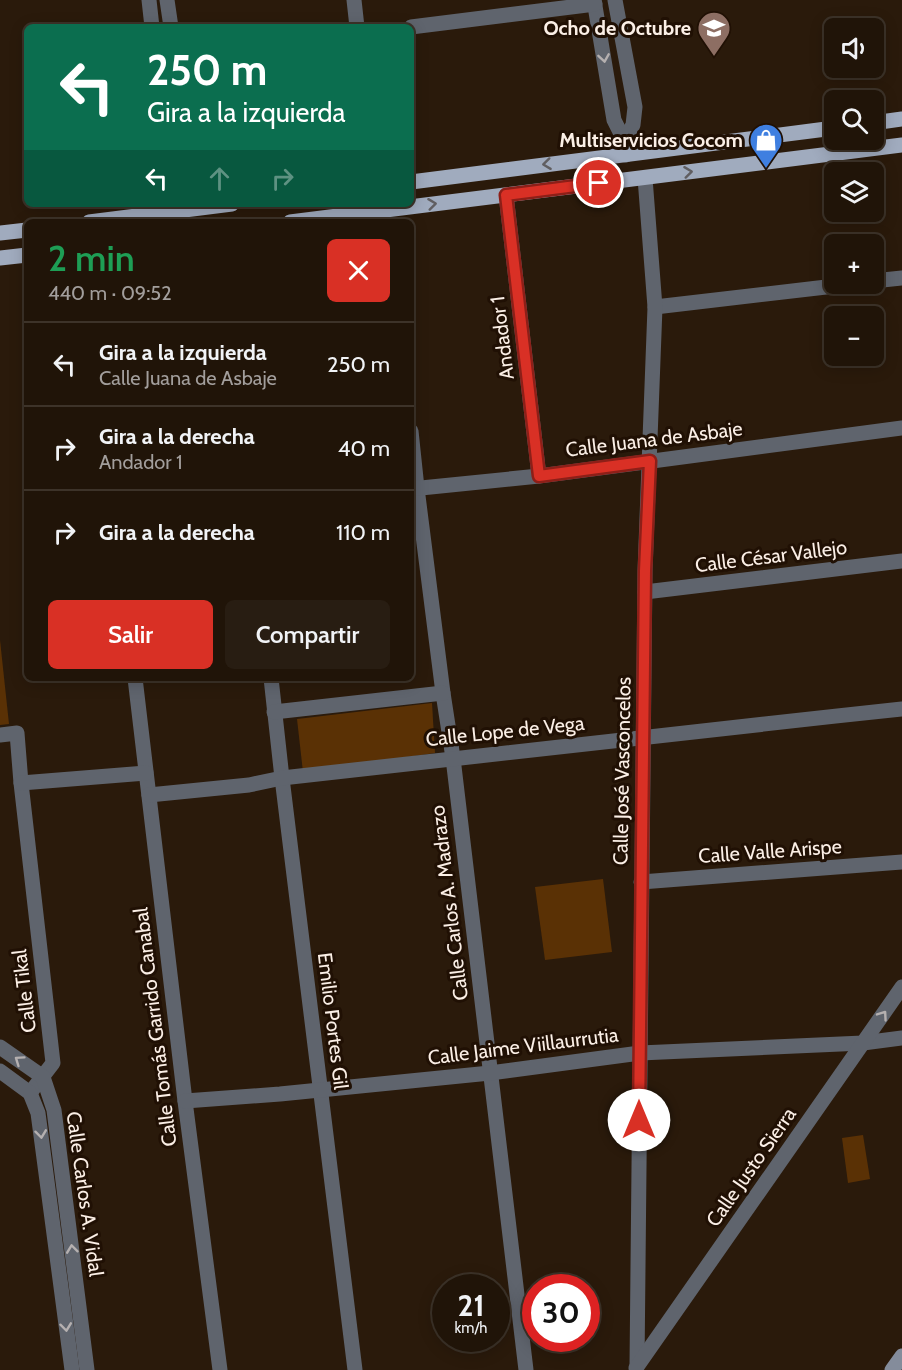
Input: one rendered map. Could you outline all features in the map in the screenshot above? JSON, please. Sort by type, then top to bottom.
[{"type":"main road","points":[[884,121],[902,119]]},
{"type":"main road","points":[[414,182],[625,148],[824,129]]},
{"type":"main road","points":[[338,219],[385,216],[506,195],[902,145]]},
{"type":"main road","points":[[115,219],[194,212],[218,207]]},
{"type":"main road","points":[[0,233],[24,230]]},
{"type":"main road","points":[[0,258],[24,255]]},
{"type":"main road","points":[[892,1370],[902,1356]]},
{"type":"street","points":[[149,0],[152,24]]},
{"type":"street","points":[[167,0],[171,24]]},
{"type":"street","points":[[354,0],[357,24]]},
{"type":"street","points":[[615,0],[634,107],[633,125],[625,148]]},
{"type":"street","points":[[414,27],[594,2],[614,120],[625,148]]},
{"type":"street","name":"Calle José Vasconcelos","points":[[636,1368],[645,592],[655,307],[645,177]]},
{"type":"street","name":"Andador 1","points":[[506,195],[539,476]]},
{"type":"street","points":[[884,280],[902,278]]},
{"type":"street","points":[[655,307],[824,287]]},
{"type":"street","name":"Calle Juana de Asbaje","points":[[414,488],[539,476],[902,428]]},
{"type":"street","name":"Calle Carlos A. Madrazo","points":[[414,488],[453,758],[526,1370]]},
{"type":"street","name":"Calle César Vallejo","points":[[645,592],[902,561]]},
{"type":"street","name":"Calle Tomás Garrido Canabal","points":[[135,681],[185,1101],[220,1370]]},
{"type":"street","name":"Emilio Portes Gil","points":[[271,681],[355,1370]]},
{"type":"street","points":[[274,712],[443,693]]},
{"type":"street","name":"Calle Lope de Vega","points":[[149,795],[249,785],[282,778],[643,736],[902,709]]},
{"type":"street","name":"Calle Tikal","points":[[0,735],[16,733],[53,1063],[30,1093]]},
{"type":"street","points":[[21,783],[146,773]]},
{"type":"street","name":"Calle Valle Arispe","points":[[641,882],[902,862]]},
{"type":"street","name":"Calle Justo Sierra","points":[[636,1368],[902,987]]},
{"type":"street","name":"Calle Jaime Viillaurrutia","points":[[185,1101],[490,1073],[640,1053],[863,1043],[902,1038]]},
{"type":"street","points":[[0,1047],[44,1077]]},
{"type":"street","points":[[0,1071],[30,1093]]},
{"type":"street","name":"Calle Carlos A. Vidal","points":[[44,1077],[54,1110],[87,1370]]},
{"type":"street","name":"Calle Carlos A. Vidal","points":[[30,1093],[38,1113],[72,1370]]},
{"type":"shaded area","points":[[0,640],[9,724],[0,725]]},
{"type":"shaded area","points":[[432,703],[435,753],[303,772],[297,719]]},
{"type":"shaded area","points":[[603,879],[612,952],[545,960],[535,887]]},
{"type":"shaded area","points":[[863,1135],[870,1179],[848,1183],[842,1138]]},
{"type":"place","name":"Ocho de Octubre","points":[[714,57]]},
{"type":"place","name":"Multiservicios Cocom","points":[[766,169]]},
{"type":"route","points":[[599,183],[506,195],[539,476],[650,461],[645,571],[639,1120]]}]
